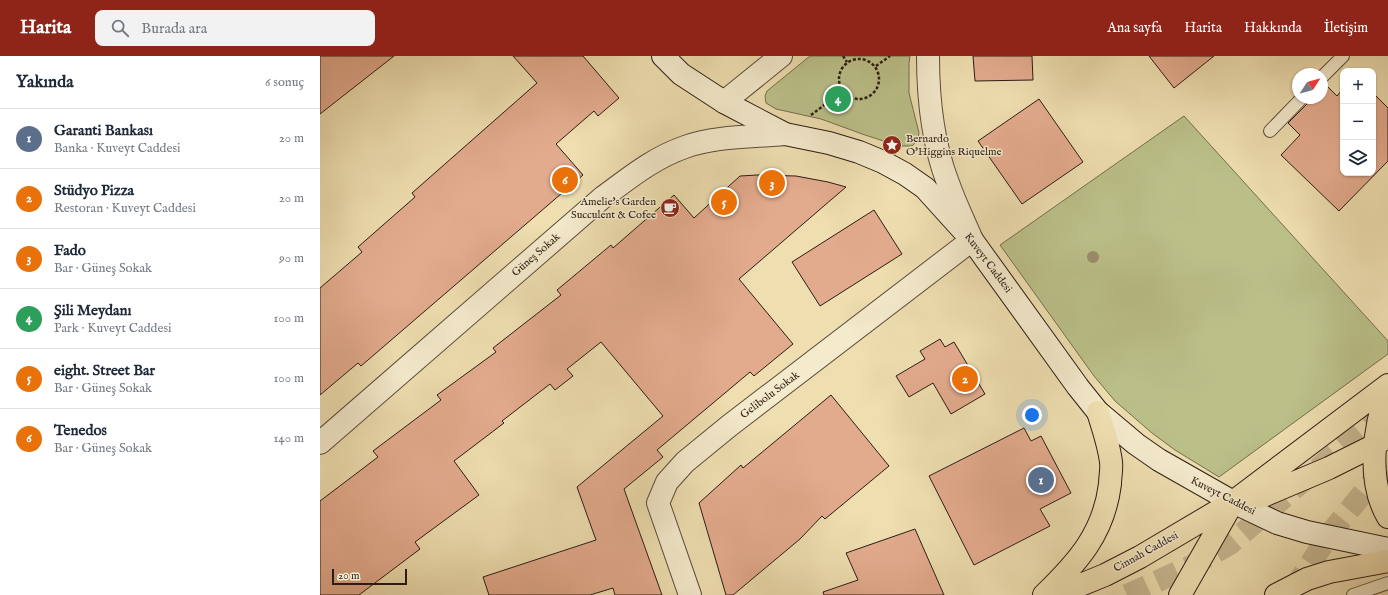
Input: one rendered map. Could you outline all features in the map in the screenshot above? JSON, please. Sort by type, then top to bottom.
[{"type":"main road","points":[[1180,595],[1233,502],[1388,385]]},
{"type":"main road","points":[[1388,391],[1382,405],[1377,490],[1388,517]]},
{"type":"main road","points":[[1044,595],[1068,571],[1084,552],[1094,535],[1105,507],[1108,494],[1111,463],[1098,412]]},
{"type":"main road","points":[[1233,502],[1263,496],[1329,468],[1381,440]]},
{"type":"main road","name":"Cinnah Caddesi","points":[[1056,595],[1105,575],[1233,502]]},
{"type":"main road","points":[[1276,595],[1307,579],[1329,572],[1388,561]]},
{"type":"street","name":"Kuveyt Caddesi","points":[[663,56],[681,74],[724,102],[785,134],[829,143],[859,152],[883,162],[905,174],[924,188],[972,240],[1078,387],[1098,412],[1136,444],[1159,460],[1233,502],[1277,523],[1307,532],[1388,549]]},
{"type":"street","points":[[724,102],[781,56]]},
{"type":"street","points":[[928,56],[928,83],[938,147],[948,183],[972,240]]},
{"type":"street","name":"Güneş Sokak","points":[[320,443],[602,198],[655,160],[686,146],[711,141],[785,134]]},
{"type":"street","name":"Gelibolu Sokak","points":[[690,595],[658,503],[667,482],[686,462],[729,426],[972,240]]},
{"type":"lane","points":[[1328,71],[1343,56]]},
{"type":"lane","points":[[1270,131],[1296,104]]},
{"type":"lane","points":[[1352,595],[1388,583]]},
{"type":"path","points":[[843,56],[847,62]]},
{"type":"path","points":[[876,66],[890,56]]},
{"type":"path","points":[[854,58],[862,58],[870,61],[876,66],[880,82],[872,95],[856,99],[843,91],[839,84],[839,76],[842,68],[847,62],[854,58]]},
{"type":"path","points":[[785,134],[843,91]]},
{"type":"green space","points":[[810,56],[910,56],[909,93],[919,133],[917,141],[912,146],[899,146],[821,119],[776,109],[766,103],[765,96],[767,91]]},
{"type":"green space","points":[[1184,116],[1388,341],[1388,354],[1219,477],[1175,450],[1152,433],[1115,401],[1094,376],[1000,245]]},
{"type":"building","points":[[320,56],[394,56],[320,114]]},
{"type":"building","points":[[513,56],[583,56],[619,98],[598,116],[594,111],[556,144],[583,175],[361,366],[358,363],[320,395],[320,288],[362,252],[358,247],[415,197],[412,193],[537,83]]},
{"type":"building","points":[[973,56],[1032,56],[1033,80],[975,81]]},
{"type":"building","points":[[1149,56],[1214,56],[1174,88]]},
{"type":"building","points":[[1328,87],[1337,96],[1340,92],[1340,176],[1373,176],[1339,211],[1281,155],[1300,135],[1288,123],[1307,104],[1328,104]]},
{"type":"building","points":[[1376,96],[1388,108],[1388,161],[1376,173]]},
{"type":"building","points":[[1039,99],[1083,162],[1022,204],[978,141]]},
{"type":"building","points":[[740,176],[796,176],[846,187],[739,279],[793,344],[754,376],[750,372],[657,450],[663,457],[624,489],[662,595],[615,595],[613,588],[590,595],[489,595],[483,577],[596,540],[577,487],[663,416],[601,342],[567,369],[573,376],[555,390],[550,384],[502,421],[504,423],[454,461],[479,495],[415,542],[420,549],[359,595],[320,595],[320,501],[378,457],[373,451],[441,400],[437,395],[496,352],[493,348],[561,295],[557,290],[611,245],[613,248],[674,195],[694,218]]},
{"type":"building","points":[[874,210],[902,254],[820,306],[792,262]]},
{"type":"building","points":[[940,339],[945,347],[954,342],[985,394],[951,414],[933,383],[909,397],[896,376],[925,359],[920,351]]},
{"type":"building","points":[[831,395],[889,466],[825,519],[822,516],[800,539],[733,595],[726,595],[699,503],[741,465],[743,468]]},
{"type":"building","points":[[1024,428],[1031,441],[1041,436],[1071,493],[1040,509],[1050,526],[974,565],[929,476]]},
{"type":"building","points":[[915,529],[944,595],[824,595],[823,592],[858,580],[846,553]]},
{"type":"tunnel","points":[[1127,595],[1191,566],[1230,544],[1388,408]]},
{"type":"tunnel","points":[[1292,591],[1332,531],[1388,463]]},
{"type":"place","name":"Şili Meydanı","points":[[838,99]]},
{"type":"place","name":"Bernardo O'Higgins Riquelme","points":[[892,145]]},
{"type":"place","name":"Tenedos","points":[[565,180]]},
{"type":"place","name":"Fado","points":[[772,183]]},
{"type":"place","name":"eight. Street Bar","points":[[724,202]]},
{"type":"place","name":"Amelie's Garden Succulent & Cofee","points":[[670,208]]},
{"type":"place","name":"Stüdyo Pizza","points":[[965,379]]},
{"type":"place","name":"Garanti Bankası","points":[[1041,480]]}]
